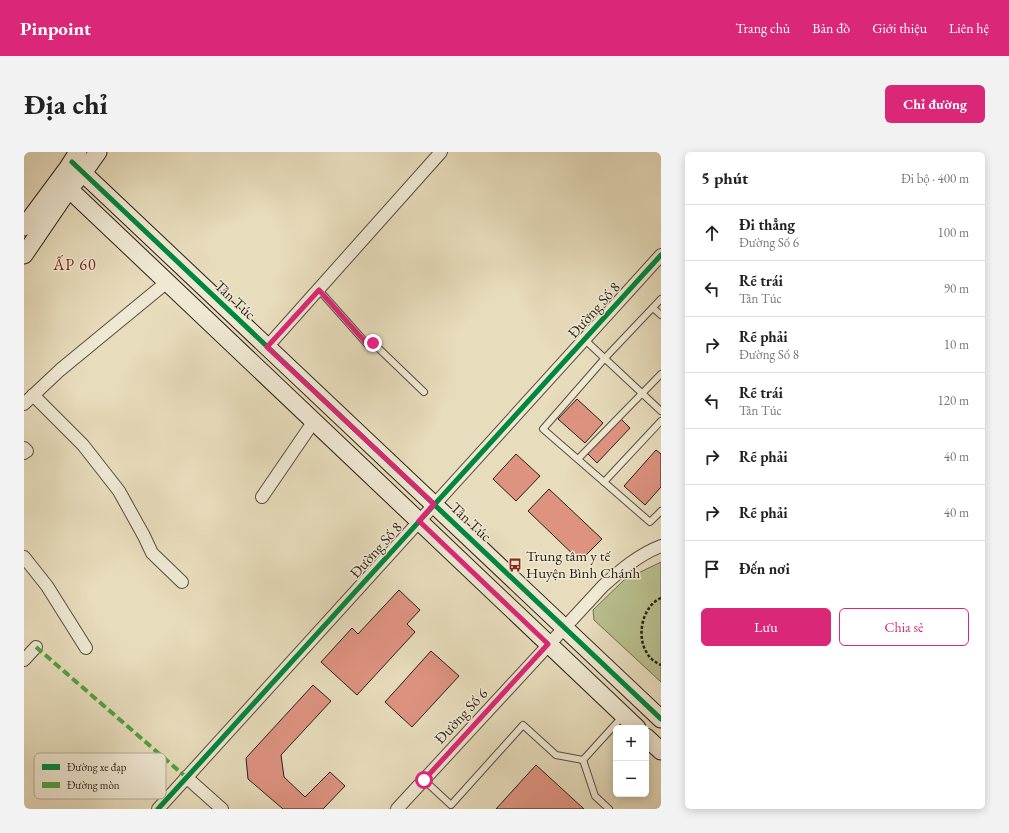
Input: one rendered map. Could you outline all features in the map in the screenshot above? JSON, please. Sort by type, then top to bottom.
[{"type":"street","points":[[267,347],[441,152]]},
{"type":"street","points":[[24,255],[78,162],[96,153]]},
{"type":"street","name":"Tân Túc","points":[[78,162],[267,347],[661,719]]},
{"type":"street","points":[[26,219],[64,184]]},
{"type":"street","points":[[64,184],[634,725]]},
{"type":"street","name":"Đường Số 8","points":[[158,809],[661,255]]},
{"type":"street","points":[[24,404],[60,370],[167,282]]},
{"type":"street","points":[[33,395],[83,445],[119,492],[152,553],[182,582]]},
{"type":"street","points":[[262,497],[314,421]]},
{"type":"street","points":[[24,448],[27,451],[24,453]]},
{"type":"street","points":[[548,644],[603,586],[626,566],[647,552],[661,546]]},
{"type":"street","points":[[24,558],[47,586],[86,648]]},
{"type":"street","name":"Đường Số 6","points":[[397,809],[548,644]]},
{"type":"street","points":[[24,660],[36,647]]},
{"type":"street","points":[[649,740],[661,751]]},
{"type":"street","points":[[186,777],[222,809]]},
{"type":"lane","points":[[319,290],[367,344],[373,343],[424,392]]},
{"type":"lane","points":[[650,522],[543,429],[605,358],[661,299]]},
{"type":"lane","points":[[653,308],[661,315]]},
{"type":"lane","points":[[584,339],[661,411]]},
{"type":"lane","points":[[578,459],[661,374]]},
{"type":"lane","points":[[604,482],[661,421]]},
{"type":"lane","points":[[650,522],[661,511]]},
{"type":"lane","points":[[650,522],[661,520]]},
{"type":"lane","points":[[583,760],[624,716]]},
{"type":"lane","points":[[424,780],[451,805],[523,725],[556,755],[583,760]]},
{"type":"lane","points":[[583,760],[596,796],[609,809]]},
{"type":"path","points":[[661,598],[648,609],[642,626],[642,640],[646,652],[651,660],[661,665]]},
{"type":"green space","points":[[661,562],[661,682],[594,620],[593,610],[624,580]]},
{"type":"building","points":[[577,399],[603,423],[585,443],[558,419]]},
{"type":"building","points":[[620,418],[630,428],[597,463],[587,453]]},
{"type":"building","points":[[656,450],[661,454],[661,487],[645,505],[624,486]]},
{"type":"building","points":[[516,454],[540,476],[516,501],[493,479]]},
{"type":"building","points":[[549,489],[602,539],[580,561],[528,511]]},
{"type":"building","points":[[399,590],[420,610],[407,624],[415,632],[357,695],[321,662],[352,628],[358,634]]},
{"type":"building","points":[[431,651],[459,676],[412,727],[385,702]]},
{"type":"building","points":[[313,685],[331,701],[281,755],[284,777],[305,797],[330,772],[345,786],[323,809],[283,809],[248,779],[246,758]]},
{"type":"building","points":[[536,765],[584,809],[496,809]]},
{"type":"marked path","points":[[36,647],[158,753]]},
{"type":"marked path","points":[[166,760],[186,777]]},
{"type":"cycle path","points":[[72,162],[661,719]]},
{"type":"cycle path","points":[[158,809],[661,255]]},
{"type":"place","name":"Trung tâm y tế Huyện Bình Chánh","points":[[515,565]]},
{"type":"district","name":"ẤP 60","points":[[75,264]]},
{"type":"route","points":[[373,343],[367,344],[319,290],[267,347],[434,504],[419,521],[548,644],[424,780]]}]
